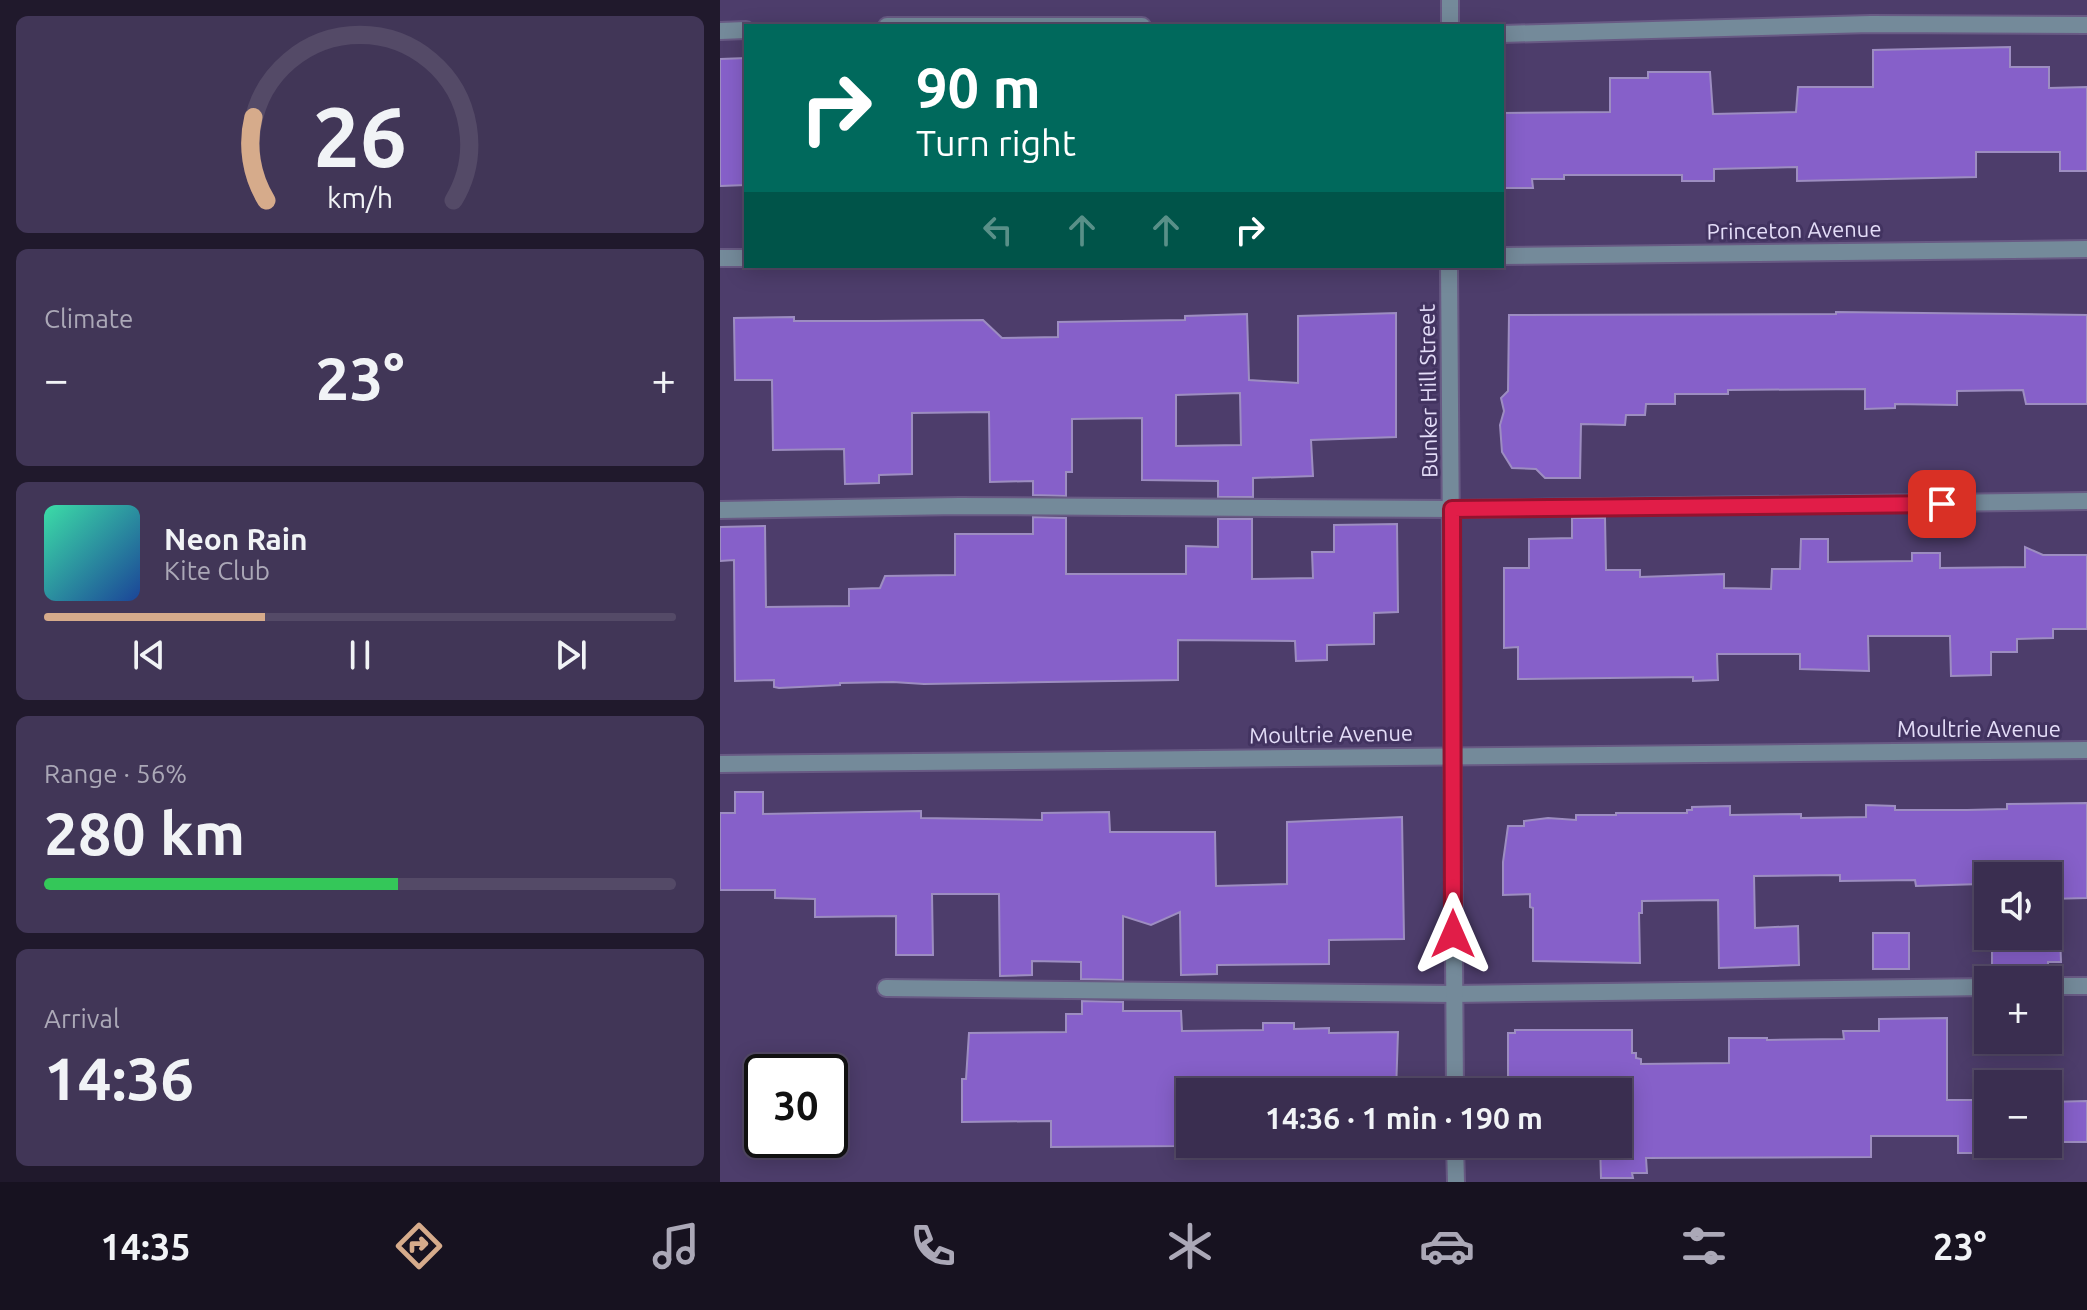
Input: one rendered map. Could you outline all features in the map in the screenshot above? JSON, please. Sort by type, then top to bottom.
[{"type":"street","points":[[1450,0],[1450,24]]},
{"type":"street","points":[[1504,34],[1871,24],[2087,25]]},
{"type":"street","points":[[720,31],[744,30]]},
{"type":"street","name":"Princeton Avenue","points":[[1504,256],[2087,249]]},
{"type":"street","points":[[720,258],[744,258]]},
{"type":"street","name":"Bunker Hill Street","points":[[1449,268],[1455,1078]]},
{"type":"street","points":[[720,510],[959,506],[1452,509],[2087,501]]},
{"type":"street","name":"Moultrie Avenue","points":[[720,764],[2087,750]]},
{"type":"street","points":[[2062,986],[2087,986]]},
{"type":"street","points":[[886,988],[1453,994],[1974,987]]},
{"type":"street","points":[[1455,1158],[1456,1182]]},
{"type":"building","points":[[2010,47],[2010,67],[2049,67],[2049,88],[2087,87],[2087,171],[2060,171],[2060,152],[1976,152],[1976,177],[1797,181],[1797,167],[1714,169],[1714,181],[1682,181],[1682,175],[1564,175],[1564,179],[1532,179],[1533,188],[1504,188],[1504,113],[1610,112],[1610,78],[1648,78],[1648,72],[1710,72],[1713,114],[1796,112],[1798,87],[1873,87],[1873,50]]},
{"type":"building","points":[[744,58],[744,185],[720,186],[720,59]]},
{"type":"building","points":[[1836,312],[2087,315],[2087,404],[2026,404],[2023,390],[1957,391],[1957,405],[1895,404],[1895,408],[1865,409],[1865,389],[1728,390],[1728,394],[1675,394],[1675,404],[1646,404],[1645,415],[1626,415],[1625,425],[1581,424],[1580,478],[1545,478],[1536,469],[1512,468],[1502,452],[1500,425],[1504,411],[1501,398],[1508,391],[1509,315]]},
{"type":"building","points":[[1396,313],[1396,437],[1311,440],[1313,476],[1253,478],[1253,497],[1218,497],[1218,481],[1142,480],[1142,418],[1072,419],[1072,472],[1066,472],[1066,496],[1033,495],[1033,481],[990,482],[989,412],[912,413],[912,474],[879,475],[879,483],[845,484],[844,449],[773,450],[772,380],[735,380],[734,318],[794,317],[794,321],[983,320],[1002,338],[1058,337],[1058,322],[1185,320],[1185,316],[1247,314],[1249,380],[1298,383],[1298,316]],"holes":[[[1240,393],[1241,445],[1176,446],[1176,395]]]},
{"type":"building","points":[[1033,517],[1066,518],[1066,574],[1186,574],[1186,546],[1218,547],[1218,519],[1252,519],[1252,579],[1313,578],[1312,552],[1334,552],[1334,525],[1397,524],[1398,612],[1374,613],[1374,644],[1327,645],[1327,660],[1296,661],[1295,641],[1178,640],[1178,680],[840,683],[779,688],[774,687],[774,680],[735,681],[734,560],[720,561],[720,527],[765,526],[766,607],[849,606],[849,589],[880,588],[885,576],[955,575],[955,534],[1033,534]]},
{"type":"building","points":[[1572,518],[1605,518],[1606,570],[1640,570],[1640,577],[1724,574],[1724,588],[1771,589],[1772,569],[1800,569],[1801,539],[1828,539],[1828,562],[1912,561],[1912,553],[1940,553],[1940,568],[2025,567],[2025,547],[2043,555],[2087,555],[2087,629],[2053,629],[2053,638],[2017,639],[2017,652],[1991,652],[1991,675],[1951,676],[1950,636],[1868,636],[1869,671],[1800,669],[1800,654],[1717,654],[1718,680],[1693,681],[1693,677],[1518,679],[1518,647],[1504,648],[1504,568],[1529,568],[1529,539],[1572,538]]},
{"type":"building","points":[[735,792],[763,792],[763,814],[921,811],[921,818],[1042,820],[1042,813],[1109,812],[1110,832],[1215,832],[1216,886],[1287,884],[1287,822],[1402,817],[1404,939],[1329,940],[1329,964],[1217,965],[1217,974],[1181,975],[1180,912],[1151,925],[1123,916],[1123,980],[1081,979],[1081,962],[1032,961],[1032,975],[1000,976],[999,894],[932,894],[933,955],[896,955],[896,916],[815,917],[815,899],[775,898],[775,890],[720,890],[720,813],[735,813]]},
{"type":"building","points":[[2087,803],[2087,898],[2062,899],[2062,862],[1974,862],[1974,884],[1916,886],[1915,880],[1840,881],[1840,875],[1754,876],[1755,928],[1798,926],[1799,965],[1719,968],[1718,900],[1642,901],[1642,913],[1639,913],[1640,963],[1533,961],[1530,894],[1503,895],[1508,826],[1524,826],[1524,821],[1548,818],[1576,820],[1576,815],[1616,813],[1687,813],[1692,807],[1730,806],[1730,815],[1801,814],[1801,818],[1866,817],[1866,805],[1895,806],[1895,810],[1967,810],[2007,809],[2007,804]]},
{"type":"building","points":[[1873,933],[1909,933],[1909,969],[1873,969]]},
{"type":"building","points":[[1992,950],[2061,950],[2061,962],[1992,966]]},
{"type":"building","points":[[1082,1001],[1123,1002],[1123,1011],[1181,1011],[1182,1031],[1263,1030],[1263,1023],[1294,1023],[1294,1029],[1329,1028],[1329,1033],[1398,1032],[1396,1078],[1176,1078],[1176,1146],[1051,1147],[1051,1121],[962,1122],[962,1079],[966,1079],[969,1033],[1066,1032],[1066,1014],[1082,1014]]},
{"type":"building","points":[[1947,1018],[1947,1100],[1974,1100],[1974,1153],[1958,1153],[1958,1136],[1871,1136],[1871,1157],[1646,1158],[1647,1173],[1632,1173],[1633,1178],[1601,1178],[1600,1158],[1632,1158],[1632,1078],[1508,1078],[1508,1033],[1515,1033],[1515,1030],[1632,1030],[1632,1053],[1641,1059],[1641,1064],[1729,1063],[1729,1038],[1844,1039],[1843,1031],[1879,1031],[1879,1019]]},
{"type":"building","points":[[2087,1101],[2087,1142],[2062,1142],[2062,1102]]},
{"type":"route","points":[[1453,934],[1452,509],[1942,504]]}]
